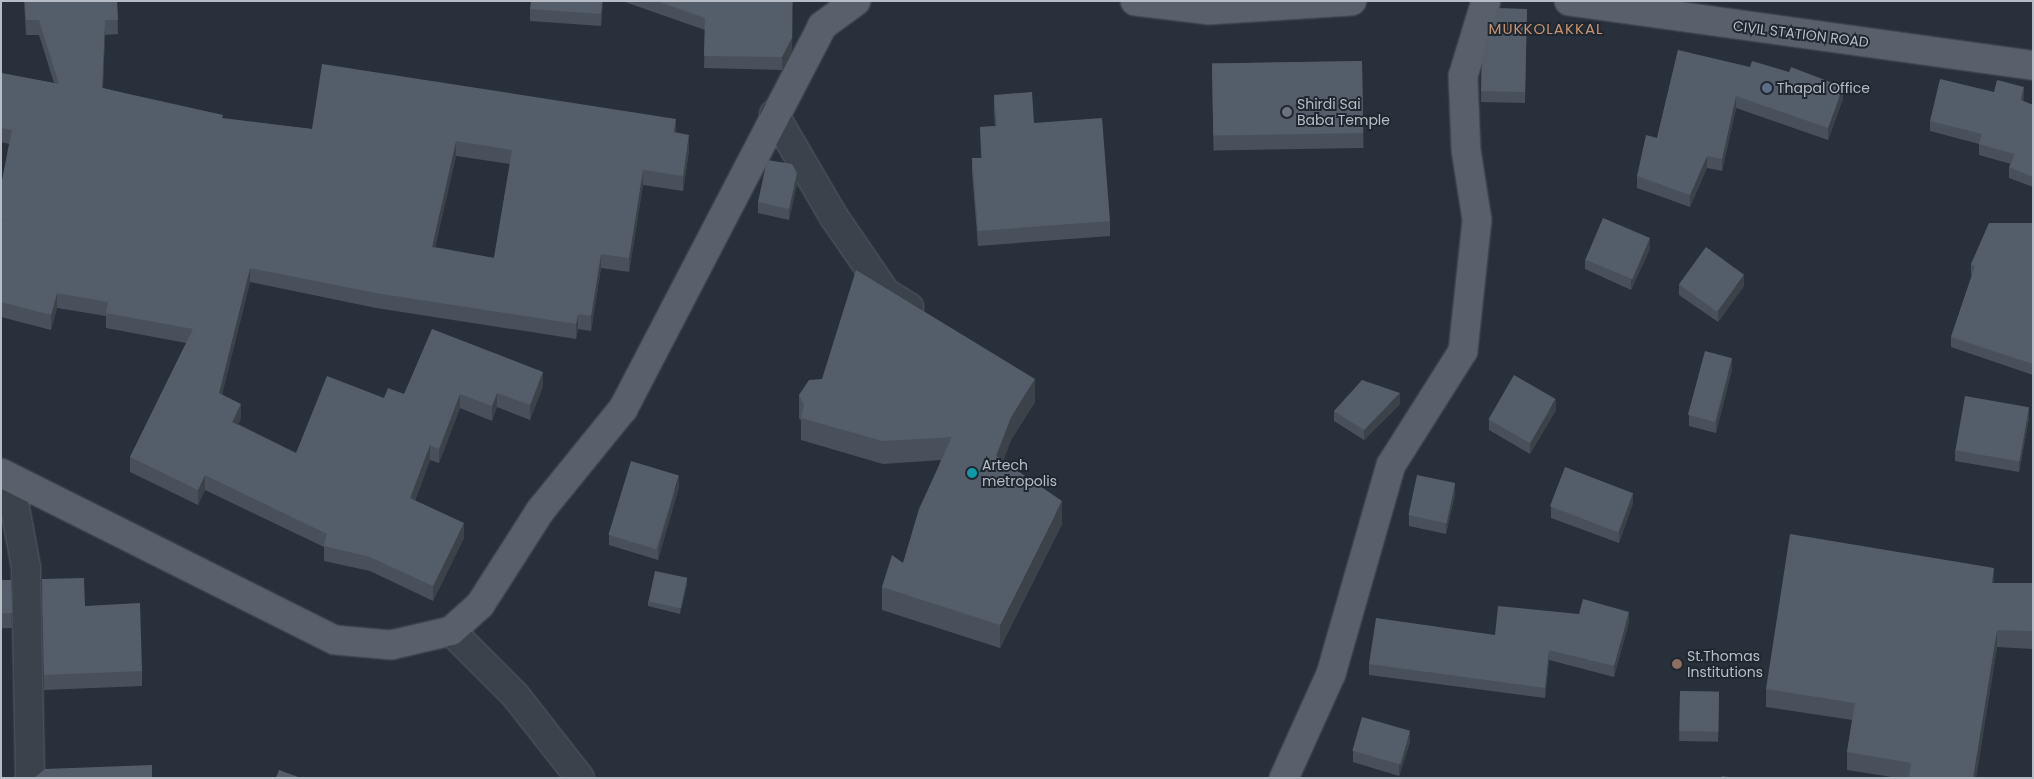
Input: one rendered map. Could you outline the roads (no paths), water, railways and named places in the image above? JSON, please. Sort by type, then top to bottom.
[{"type":"main road","points":[[6,477],[335,640],[390,645],[451,631],[480,604],[540,511],[623,408],[774,114],[822,26],[856,1]]},
{"type":"main road","points":[[1135,1],[1209,10],[1352,1]]},
{"type":"main road","points":[[1284,778],[1331,674],[1391,465],[1463,351],[1477,220],[1466,150],[1463,76],[1486,1]]},
{"type":"main road","name":"CIVIL STATION ROAD","points":[[1569,1],[2033,65]]},
{"type":"street","points":[[774,114],[834,216],[886,293],[934,323]]},
{"type":"street","points":[[6,477],[26,567],[30,778]]},
{"type":"street","points":[[451,631],[515,695],[580,778]]},
{"type":"place","name":"Thapal Office","points":[[1767,88]]},
{"type":"place","name":"Shirdi Sai Baba Temple","points":[[1287,112]]},
{"type":"place","name":"Artech metropolis","points":[[972,473]]},
{"type":"place","name":"St.Thomas Institutions","points":[[1677,664]]},
{"type":"district","name":"MUKKOLAKKAL","points":[[1546,29]]}]
